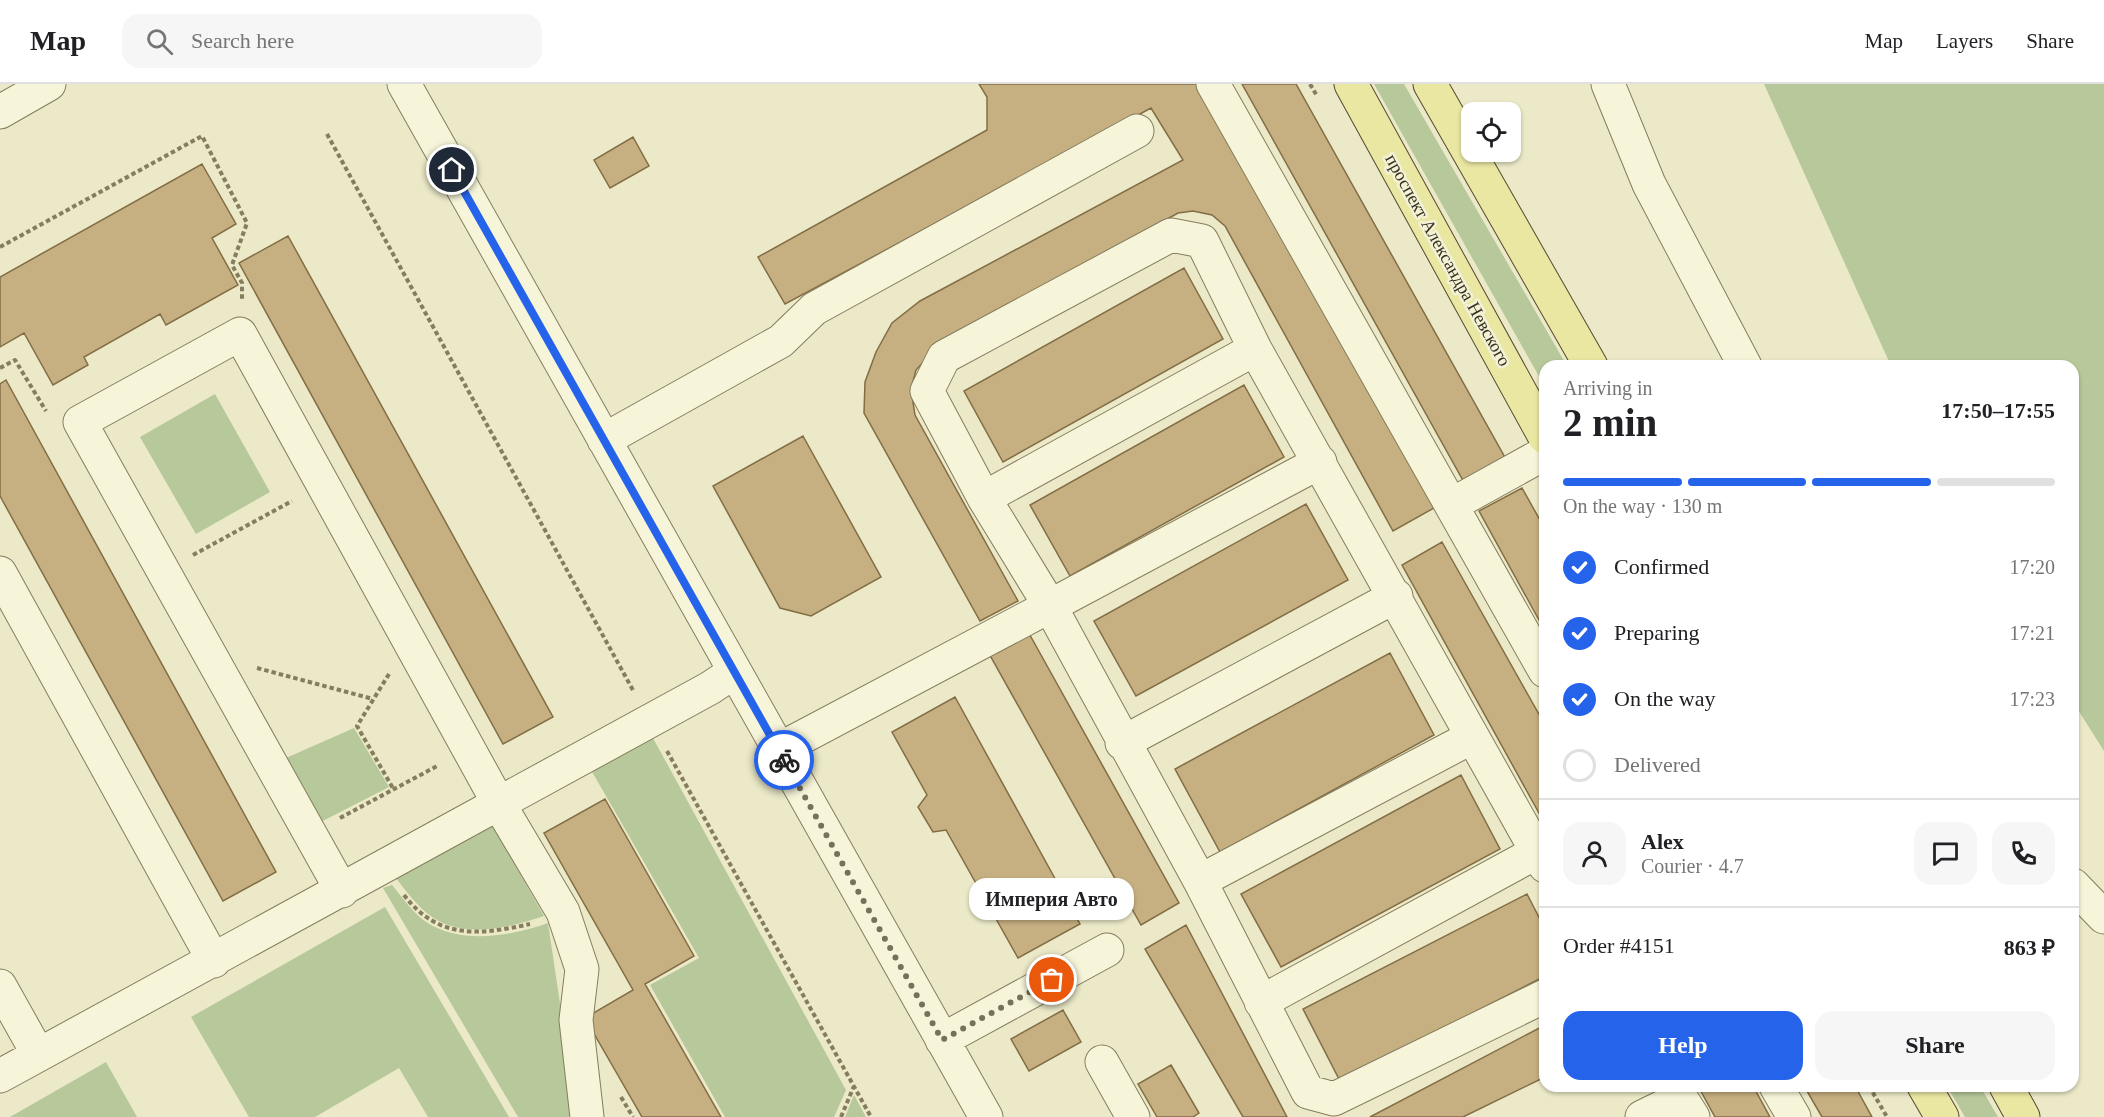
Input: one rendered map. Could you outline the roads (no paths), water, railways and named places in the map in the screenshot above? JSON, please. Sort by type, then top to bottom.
[{"type":"main road","name":"проспект Александра Невского","points":[[1351,84],[1539,426]]},
{"type":"main road","points":[[1430,84],[1588,360]]},
{"type":"main road","points":[[1927,1092],[1942,1117]]},
{"type":"main road","points":[[2009,1092],[2023,1117]]},
{"type":"street","points":[[0,112],[50,84]]},
{"type":"street","points":[[404,84],[986,1117]]},
{"type":"street","points":[[1213,84],[1453,504],[1539,660]]},
{"type":"street","points":[[1608,84],[1649,184],[1742,360]]},
{"type":"street","points":[[604,440],[781,341],[814,309],[1137,131]]},
{"type":"street","points":[[1539,855],[1396,596],[1255,349],[1202,241],[1171,235],[944,357],[927,391],[984,498],[1050,606],[1122,743],[1200,881],[1308,1092],[1334,1099],[1539,999]]},
{"type":"street","points":[[342,891],[80,422],[240,334],[411,640],[499,804],[563,912],[582,969],[576,1020],[587,1117]]},
{"type":"street","points":[[984,498],[1255,349]]},
{"type":"street","points":[[1453,504],[1539,456]]},
{"type":"street","points":[[778,750],[1320,462]]},
{"type":"street","points":[[0,573],[214,961]]},
{"type":"street","points":[[1122,743],[1396,596]]},
{"type":"street","points":[[0,1076],[342,891],[710,688],[734,672]]},
{"type":"street","points":[[1200,881],[1472,737]]},
{"type":"street","points":[[1261,1002],[1539,860]]},
{"type":"street","points":[[2079,891],[2104,917]]},
{"type":"street","points":[[942,1040],[1107,950]]},
{"type":"street","points":[[0,986],[38,1054]]},
{"type":"street","points":[[1102,1062],[1133,1117]]},
{"type":"street","points":[[1779,1092],[1794,1117]]},
{"type":"street","points":[[1642,1117],[1681,1098],[1693,1117]]},
{"type":"place","name":"Империя Авто","points":[[1052,980]]}]
